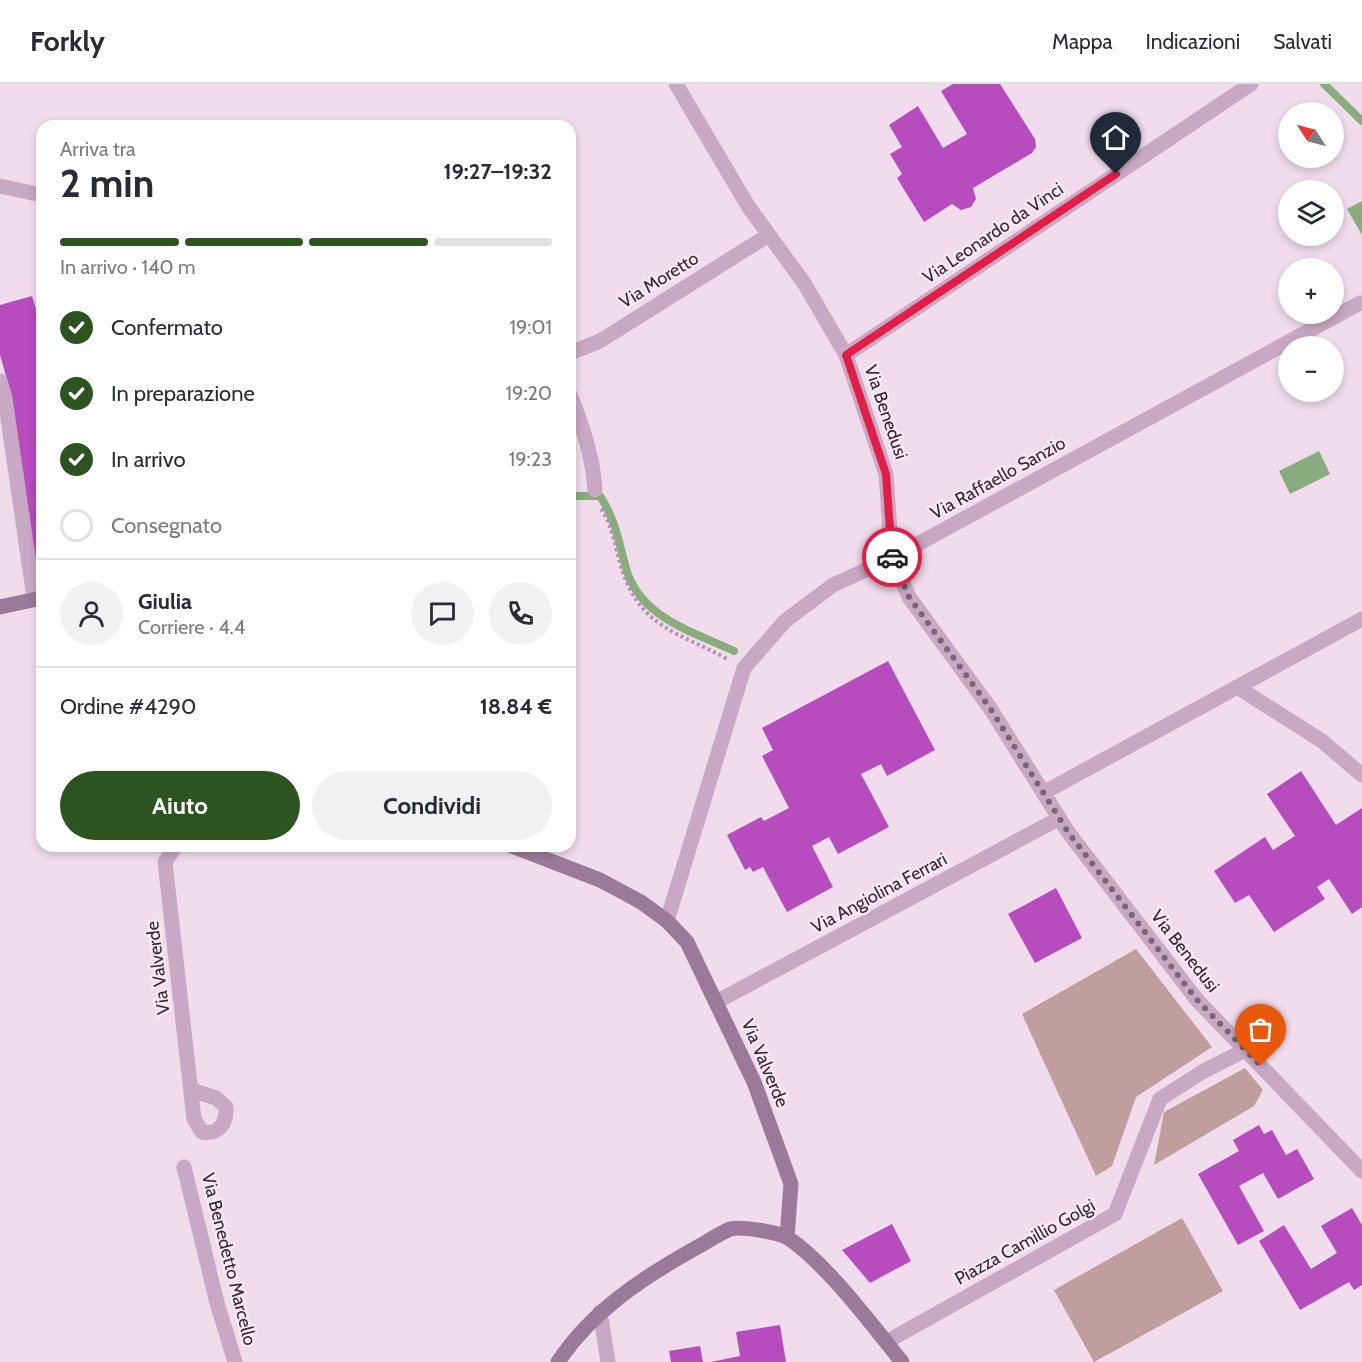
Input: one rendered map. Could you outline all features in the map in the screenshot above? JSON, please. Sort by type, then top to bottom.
[{"type":"street","name":"Via Benedusi","points":[[676,84],[767,236],[804,283],[846,355],[886,474],[892,558],[909,597],[990,708],[1059,819],[1197,1000],[1362,1171]]},
{"type":"street","name":"Via Leonardo da Vinci","points":[[846,355],[1251,84]]},
{"type":"street","points":[[0,186],[36,194]]},
{"type":"street","name":"Via Moretto","points":[[576,351],[600,341],[767,236]]},
{"type":"street","name":"Via Raffaello Sanzio","points":[[667,921],[744,668],[785,621],[833,585],[892,558],[1360,303]]},
{"type":"street","points":[[0,381],[5,398],[36,586]]},
{"type":"street","points":[[576,409],[593,465],[596,497]]},
{"type":"street","points":[[0,607],[36,598]]},
{"type":"street","points":[[1043,793],[1362,619]]},
{"type":"street","points":[[1237,687],[1322,741],[1362,775]]},
{"type":"street","name":"Via Angiolina Ferrari","points":[[718,1001],[1059,819]]},
{"type":"street","name":"Via Valverde","points":[[172,852],[165,862],[191,1090]]},
{"type":"street","name":"Via Valverde","points":[[528,852],[600,880],[641,902],[667,921],[687,942],[718,1001],[754,1082],[792,1184],[787,1237]]},
{"type":"street","name":"Piazza Camillio Golgi","points":[[886,1342],[1115,1214],[1160,1099],[1202,1072],[1245,1050]]},
{"type":"street","name":"Via Benedetto Marcello","points":[[184,1167],[217,1303],[235,1362]]},
{"type":"street","points":[[558,1362],[600,1312],[668,1264],[732,1228],[774,1232],[787,1237],[823,1270],[902,1362]]},
{"type":"street","points":[[600,1312],[608,1362]]},
{"type":"path","points":[[596,497],[604,513],[629,592],[638,605],[648,616],[666,628],[732,662]]},
{"type":"shaded area","points":[[1362,201],[1362,235],[1347,209]]},
{"type":"shaded area","points":[[1319,451],[1330,474],[1290,494],[1279,471]]},
{"type":"shaded area","points":[[1136,949],[1212,1047],[1136,1097],[1112,1166],[1096,1176],[1022,1014]]},
{"type":"shaded area","points":[[1245,1068],[1263,1090],[1254,1106],[1154,1165],[1164,1112]]},
{"type":"shaded area","points":[[1182,1218],[1223,1291],[1094,1362],[1054,1290]]},
{"type":"building","points":[[953,84],[1000,84],[1035,139],[1036,147],[1032,153],[973,188],[976,199],[971,207],[961,210],[952,204],[924,222],[897,178],[902,174],[890,154],[902,147],[889,125],[918,106],[943,148],[967,134],[941,91]]},
{"type":"building","points":[[32,296],[36,309],[36,570],[11,394],[0,355],[0,305]]},
{"type":"building","points":[[888,661],[935,750],[887,776],[881,764],[861,774],[889,827],[838,854],[829,837],[812,846],[833,887],[787,912],[763,867],[753,872],[750,867],[745,870],[727,835],[761,817],[764,821],[789,808],[762,756],[773,750],[762,728]]},
{"type":"building","points":[[1301,771],[1336,825],[1362,808],[1362,907],[1352,914],[1329,879],[1317,887],[1325,899],[1274,932],[1249,895],[1235,903],[1214,871],[1265,837],[1273,850],[1295,836],[1267,794]]},
{"type":"building","points":[[1056,888],[1082,938],[1035,963],[1008,914]]},
{"type":"building","points":[[1259,1125],[1264,1134],[1272,1130],[1286,1155],[1297,1149],[1314,1179],[1278,1199],[1263,1173],[1239,1186],[1264,1231],[1238,1245],[1198,1174],[1239,1151],[1233,1140]]},
{"type":"building","points":[[1352,1208],[1362,1225],[1362,1285],[1354,1290],[1349,1282],[1300,1310],[1259,1241],[1284,1225],[1311,1269],[1337,1253],[1321,1226]]},
{"type":"building","points":[[892,1224],[911,1261],[870,1283],[842,1250]]},
{"type":"building","points":[[780,1325],[786,1362],[711,1362],[740,1356],[736,1332]]},
{"type":"building","points":[[700,1346],[703,1362],[671,1362],[669,1351]]},
{"type":"waterway","points":[[1324,84],[1362,121]]},
{"type":"waterway","points":[[576,496],[600,496],[612,521],[632,583],[641,598],[668,620],[734,651]]},
{"type":"way so far","points":[[892,557],[909,597],[990,708],[1068,832],[1197,1000],[1261,1066]]},
{"type":"route","points":[[892,557],[886,474],[846,355],[1116,174]]}]
